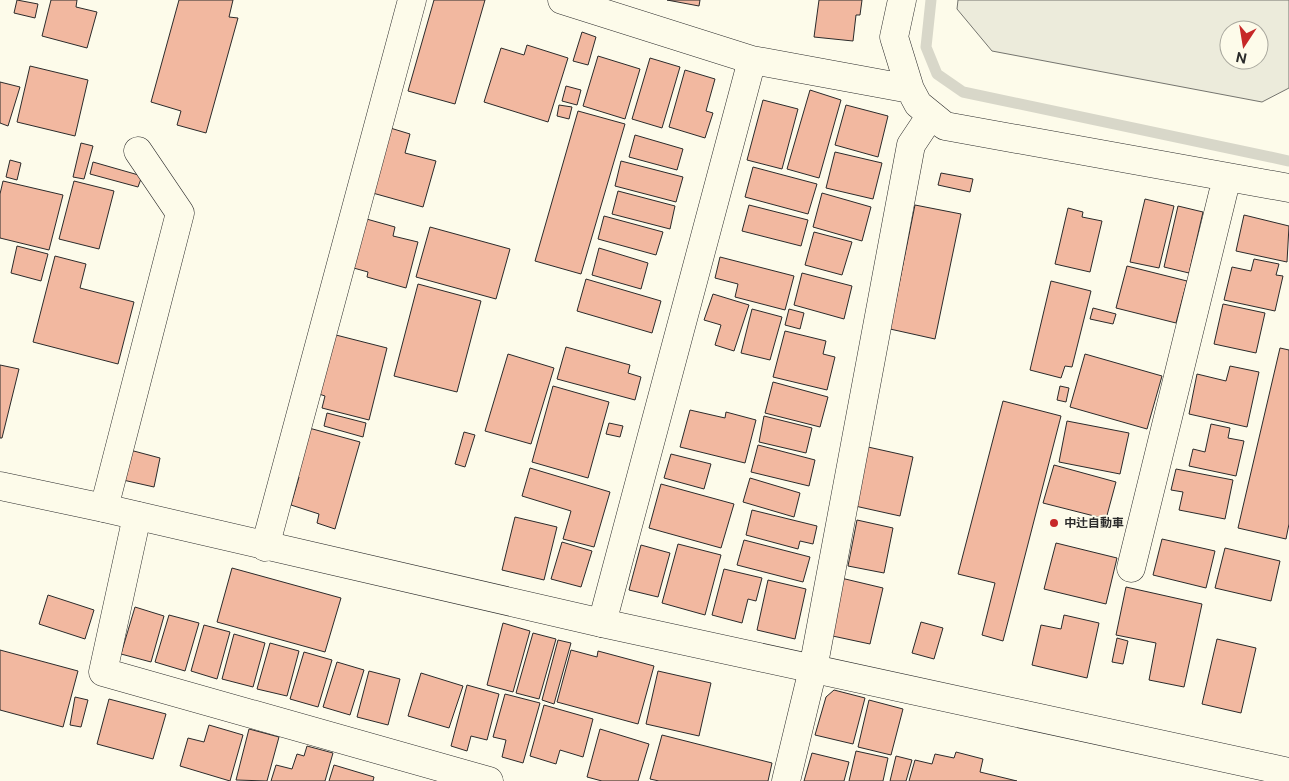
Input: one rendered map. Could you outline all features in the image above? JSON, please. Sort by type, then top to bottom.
[{"type":"street","points":[[265,547],[412,0]]},
{"type":"street","points":[[562,0],[630,10],[752,60],[910,89]]},
{"type":"street","points":[[902,0],[894,37],[910,89],[918,104],[945,126],[1289,188]]},
{"type":"street","points":[[602,623],[752,60]]},
{"type":"street","points":[[786,781],[812,669],[911,146],[931,115]]},
{"type":"street","points":[[104,508],[180,213],[138,151]]},
{"type":"street","points":[[1131,568],[1227,177]]},
{"type":"street","points":[[0,486],[104,508],[265,547],[602,623],[1289,772]]},
{"type":"street","points":[[137,516],[103,672],[489,781]]},
{"type":"shaded area","points":[[958,0],[1289,0],[1289,88],[1262,102],[992,51],[957,9]]},
{"type":"building","points":[[17,0],[38,4],[35,18],[14,13]]},
{"type":"building","points":[[51,0],[77,0],[76,7],[97,12],[87,48],[42,36]]},
{"type":"building","points":[[179,0],[233,0],[229,17],[238,18],[206,133],[177,125],[181,111],[151,102]]},
{"type":"building","points":[[434,0],[485,0],[455,104],[408,91]]},
{"type":"building","points":[[667,0],[700,0],[699,6]]},
{"type":"building","points":[[819,0],[862,0],[860,15],[856,15],[853,41],[814,37]]},
{"type":"building","points":[[582,32],[596,37],[588,65],[573,61]]},
{"type":"building","points":[[527,45],[568,58],[548,122],[484,102],[501,48],[524,55]]},
{"type":"building","points":[[598,56],[640,69],[625,119],[583,106]]},
{"type":"building","points":[[650,58],[680,67],[662,128],[632,119]]},
{"type":"building","points":[[30,66],[88,80],[75,136],[17,122]]},
{"type":"building","points":[[685,70],[715,79],[706,111],[713,113],[705,138],[669,127]]},
{"type":"building","points":[[0,82],[20,87],[8,126],[0,123]]},
{"type":"building","points":[[566,86],[581,90],[577,105],[562,101]]},
{"type":"building","points":[[810,90],[841,100],[819,178],[787,169]]},
{"type":"building","points":[[763,100],[798,109],[782,169],[747,160]]},
{"type":"building","points":[[559,105],[572,107],[569,119],[557,116]]},
{"type":"building","points":[[846,105],[888,116],[878,157],[835,145]]},
{"type":"building","points":[[578,111],[625,124],[581,274],[535,261]]},
{"type":"building","points":[[387,127],[410,134],[405,153],[436,161],[423,207],[369,192]]},
{"type":"building","points":[[635,135],[683,149],[677,170],[629,157]]},
{"type":"building","points":[[81,143],[93,146],[84,179],[73,177]]},
{"type":"building","points":[[835,152],[882,163],[873,199],[826,188]]},
{"type":"building","points":[[10,160],[21,163],[17,180],[6,177]]},
{"type":"building","points":[[621,161],[683,177],[676,202],[615,186]]},
{"type":"building","points":[[93,162],[142,176],[138,187],[90,174]]},
{"type":"building","points":[[753,167],[817,184],[808,214],[745,197]]},
{"type":"building","points":[[941,173],[973,179],[970,192],[938,185]]},
{"type":"building","points":[[3,181],[63,195],[49,250],[0,238],[0,194]]},
{"type":"building","points":[[74,181],[114,191],[99,249],[59,239]]},
{"type":"building","points":[[618,191],[675,206],[670,229],[612,214]]},
{"type":"building","points":[[822,193],[871,207],[862,241],[813,227]]},
{"type":"building","points":[[1145,199],[1174,206],[1159,268],[1130,262]]},
{"type":"building","points":[[749,205],[808,220],[801,246],[742,231]]},
{"type":"building","points":[[915,205],[961,214],[935,339],[890,329]]},
{"type":"building","points":[[1178,206],[1203,212],[1189,273],[1164,267]]},
{"type":"building","points":[[1068,208],[1083,212],[1082,217],[1102,221],[1090,272],[1055,264]]},
{"type":"building","points":[[1244,215],[1289,226],[1287,262],[1236,251]]},
{"type":"building","points":[[604,216],[663,232],[656,255],[598,239]]},
{"type":"building","points":[[363,218],[395,227],[393,236],[418,242],[406,288],[367,277],[368,272],[350,267]]},
{"type":"building","points":[[430,227],[510,249],[496,299],[416,277]]},
{"type":"building","points":[[814,232],[852,242],[842,275],[805,265]]},
{"type":"building","points":[[17,246],[48,254],[41,281],[11,273]]},
{"type":"building","points":[[599,248],[648,263],[641,289],[592,275]]},
{"type":"building","points":[[55,256],[86,264],[80,288],[134,302],[118,364],[33,342]]},
{"type":"building","points":[[720,257],[794,276],[785,310],[735,297],[738,284],[715,278]]},
{"type":"building","points":[[1254,259],[1279,264],[1276,275],[1283,276],[1275,311],[1224,300],[1232,267],[1251,271]]},
{"type":"building","points":[[1127,266],[1187,281],[1176,323],[1116,308]]},
{"type":"building","points":[[802,273],[852,286],[844,319],[794,305]]},
{"type":"building","points":[[586,279],[661,301],[652,333],[577,311]]},
{"type":"building","points":[[1051,281],[1091,291],[1072,367],[1065,366],[1061,378],[1030,370]]},
{"type":"building","points":[[418,284],[481,301],[457,392],[394,376]]},
{"type":"building","points":[[713,294],[749,305],[734,351],[715,345],[721,325],[704,320]]},
{"type":"building","points":[[1223,304],[1265,313],[1256,353],[1214,344]]},
{"type":"building","points":[[1093,308],[1116,314],[1113,324],[1090,319]]},
{"type":"building","points":[[752,309],[782,317],[770,360],[741,353]]},
{"type":"building","points":[[789,309],[804,313],[800,329],[785,325]]},
{"type":"building","points":[[785,331],[826,341],[823,354],[835,357],[827,390],[773,377]]},
{"type":"building","points":[[332,334],[387,348],[369,420],[322,408],[325,396],[316,393]]},
{"type":"building","points":[[566,347],[630,365],[628,373],[641,377],[635,400],[557,379]]},
{"type":"building","points":[[1280,348],[1289,350],[1289,524],[1286,539],[1238,528]]},
{"type":"building","points":[[508,354],[554,368],[531,444],[485,431]]},
{"type":"building","points":[[1085,354],[1162,376],[1147,429],[1070,407]]},
{"type":"building","points":[[0,365],[19,369],[2,438],[0,438]]},
{"type":"building","points":[[1230,366],[1259,372],[1247,427],[1189,414],[1197,374],[1226,381]]},
{"type":"building","points":[[773,382],[828,397],[820,427],[765,413]]},
{"type":"building","points":[[553,386],[609,402],[588,478],[532,462]]},
{"type":"building","points":[[1060,386],[1069,388],[1066,402],[1057,400]]},
{"type":"building","points":[[1003,401],[1061,416],[1003,641],[982,635],[995,583],[958,574]]},
{"type":"building","points":[[690,410],[725,418],[726,412],[756,420],[745,463],[680,447]]},
{"type":"building","points":[[327,413],[366,423],[363,437],[324,426]]},
{"type":"building","points":[[764,416],[812,428],[806,453],[759,442]]},
{"type":"building","points":[[1067,421],[1129,433],[1120,474],[1059,462]]},
{"type":"building","points":[[609,423],[623,426],[620,437],[606,434]]},
{"type":"building","points":[[1211,424],[1230,428],[1228,438],[1244,441],[1236,476],[1189,466],[1193,449],[1205,452]]},
{"type":"building","points":[[309,428],[360,442],[335,529],[317,523],[319,514],[291,505],[299,477],[292,475]]},
{"type":"building","points":[[464,432],[475,435],[465,467],[455,464]]},
{"type":"building","points":[[758,445],[815,460],[809,486],[751,472]]},
{"type":"building","points":[[868,447],[913,457],[900,516],[855,506]]},
{"type":"building","points":[[130,450],[160,458],[154,487],[123,480]]},
{"type":"building","points":[[671,454],[711,464],[704,489],[664,478]]},
{"type":"building","points":[[1054,465],[1116,482],[1106,519],[1043,503]]},
{"type":"building","points":[[530,468],[610,492],[594,547],[563,539],[571,511],[522,496]]},
{"type":"building","points":[[1176,469],[1233,480],[1225,519],[1179,510],[1183,492],[1171,490]]},
{"type":"building","points":[[750,478],[800,493],[794,517],[743,502]]},
{"type":"building","points":[[661,484],[734,504],[721,548],[649,528]]},
{"type":"building","points":[[752,510],[817,526],[813,544],[800,541],[798,549],[746,535]]},
{"type":"building","points":[[515,517],[557,527],[544,580],[502,570]]},
{"type":"building","points":[[857,520],[893,528],[884,573],[848,566]]},
{"type":"building","points":[[1162,539],[1215,551],[1206,588],[1153,575]]},
{"type":"building","points":[[744,540],[810,557],[803,582],[737,565]]},
{"type":"building","points":[[562,542],[592,551],[581,587],[551,579]]},
{"type":"building","points":[[1056,543],[1117,558],[1106,604],[1044,589]]},
{"type":"building","points":[[678,544],[721,555],[705,615],[662,603]]},
{"type":"building","points":[[641,545],[670,553],[658,597],[629,590]]},
{"type":"building","points":[[1225,548],[1280,561],[1271,601],[1215,588]]},
{"type":"building","points":[[232,568],[341,598],[325,652],[217,622]]},
{"type":"building","points":[[724,569],[762,578],[756,601],[748,599],[742,623],[712,615]]},
{"type":"building","points":[[841,578],[883,588],[870,644],[828,635]]},
{"type":"building","points":[[768,580],[806,589],[795,639],[757,630]]},
{"type":"building","points":[[1126,587],[1202,604],[1184,687],[1149,680],[1156,643],[1116,635]]},
{"type":"building","points":[[48,595],[94,610],[85,639],[39,624]]},
{"type":"building","points":[[135,607],[164,616],[151,662],[121,654]]},
{"type":"building","points":[[169,615],[199,623],[185,671],[155,662]]},
{"type":"building","points":[[1064,615],[1099,623],[1087,678],[1032,665],[1041,625],[1061,629]]},
{"type":"building","points":[[921,622],[943,628],[934,659],[912,653]]},
{"type":"building","points":[[503,623],[530,631],[513,692],[487,685]]},
{"type":"building","points":[[204,625],[230,632],[217,679],[191,671]]},
{"type":"building","points":[[533,633],[556,639],[539,699],[516,693]]},
{"type":"building","points":[[234,634],[265,643],[253,687],[222,679]]},
{"type":"building","points":[[1117,638],[1128,641],[1123,664],[1112,662]]},
{"type":"building","points":[[1217,639],[1256,648],[1241,713],[1202,704]]},
{"type":"building","points":[[558,640],[571,643],[554,704],[542,700]]},
{"type":"building","points":[[270,643],[299,651],[287,696],[257,689]]},
{"type":"building","points":[[0,650],[78,671],[63,727],[0,710]]},
{"type":"building","points":[[571,650],[597,657],[598,651],[654,666],[638,724],[557,702]]},
{"type":"building","points":[[304,652],[332,660],[318,707],[290,699]]},
{"type":"building","points":[[337,662],[364,670],[350,715],[323,707]]},
{"type":"building","points":[[369,671],[400,679],[388,725],[357,717]]},
{"type":"building","points":[[658,671],[711,683],[699,736],[646,724]]},
{"type":"building","points":[[421,673],[463,686],[449,728],[408,716]]},
{"type":"building","points":[[467,685],[499,694],[487,740],[471,736],[467,751],[451,746]]},
{"type":"building","points":[[834,690],[865,698],[853,744],[815,735],[826,697]]},
{"type":"building","points":[[505,694],[540,703],[523,763],[502,757],[506,740],[493,737]]},
{"type":"building","points":[[75,697],[88,700],[81,727],[70,725]]},
{"type":"building","points":[[109,699],[166,714],[153,759],[97,744]]},
{"type":"building","points":[[869,700],[903,709],[891,755],[858,747]]},
{"type":"building","points":[[544,705],[593,719],[583,757],[560,750],[556,764],[530,756]]},
{"type":"building","points":[[209,725],[243,735],[230,781],[180,766],[188,738],[204,742]]},
{"type":"building","points":[[249,729],[279,737],[267,781],[236,780]]},
{"type":"building","points":[[600,729],[649,744],[638,781],[602,781],[587,777]]},
{"type":"building","points":[[662,735],[772,763],[768,781],[659,781],[650,779]]},
{"type":"building","points":[[307,746],[333,753],[325,781],[271,781],[276,765],[292,769],[297,754],[304,756]]},
{"type":"building","points":[[856,751],[888,758],[883,781],[849,781]]},
{"type":"building","points":[[956,752],[983,759],[980,772],[1017,781],[909,781],[915,760],[932,764],[935,754],[954,758]]},
{"type":"building","points":[[812,753],[849,762],[844,781],[804,781]]},
{"type":"building","points":[[896,756],[912,760],[906,781],[890,781]]},
{"type":"building","points":[[334,765],[374,777],[373,781],[329,781]]},
{"type":"waterway","points":[[931,0],[926,47],[937,74],[963,92],[1289,161]]},
{"type":"place","name":"中辻自動車","points":[[1054,523]]}]
